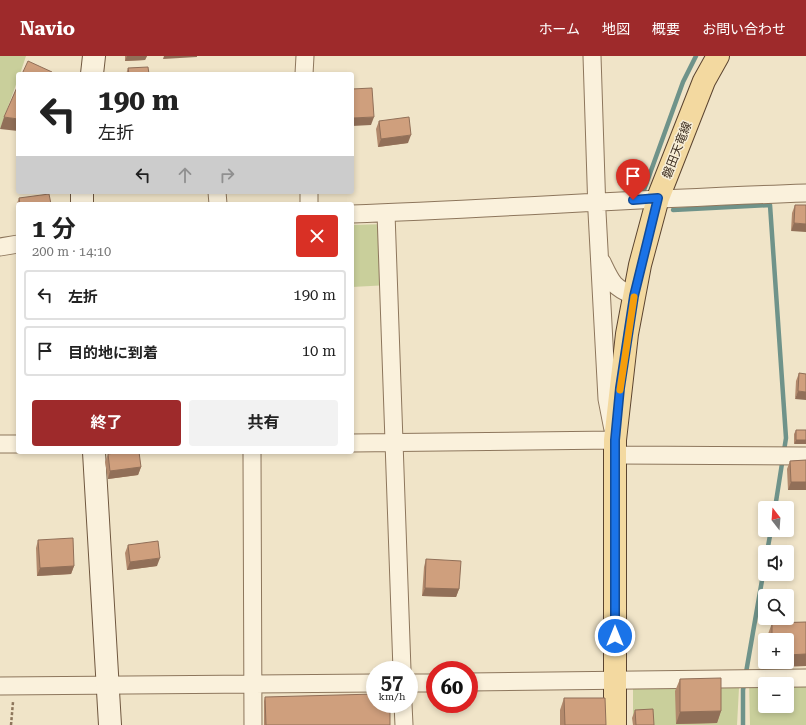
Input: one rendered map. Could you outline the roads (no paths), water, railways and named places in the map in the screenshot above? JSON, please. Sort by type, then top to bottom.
[{"type":"main road","name":"磐田天竜線","points":[[615,725],[615,447],[622,368],[634,296],[658,198],[701,88],[718,56]]},
{"type":"street","points":[[92,72],[94,56]]},
{"type":"street","points":[[304,72],[305,56]]},
{"type":"street","points":[[592,56],[597,203],[607,398],[615,447]]},
{"type":"street","points":[[354,214],[597,203],[658,198],[806,193]]},
{"type":"street","points":[[386,213],[402,661]]},
{"type":"street","points":[[0,247],[16,244]]},
{"type":"street","points":[[600,257],[610,279],[618,289],[634,296]]},
{"type":"street","points":[[354,443],[615,447],[806,456]]},
{"type":"street","points":[[0,444],[16,444]]},
{"type":"street","points":[[94,454],[110,725]]},
{"type":"street","points":[[252,454],[253,725]]},
{"type":"street","points":[[478,682],[806,678]]},
{"type":"street","points":[[8,686],[366,683]]},
{"type":"street","points":[[403,713],[404,725]]},
{"type":"waterway","points":[[644,190],[683,82],[696,56]]},
{"type":"waterway","points":[[673,210],[770,205],[786,438],[776,501]]},
{"type":"waterway","points":[[768,545],[770,537]]},
{"type":"waterway","points":[[743,725],[743,690],[762,581]]}]
